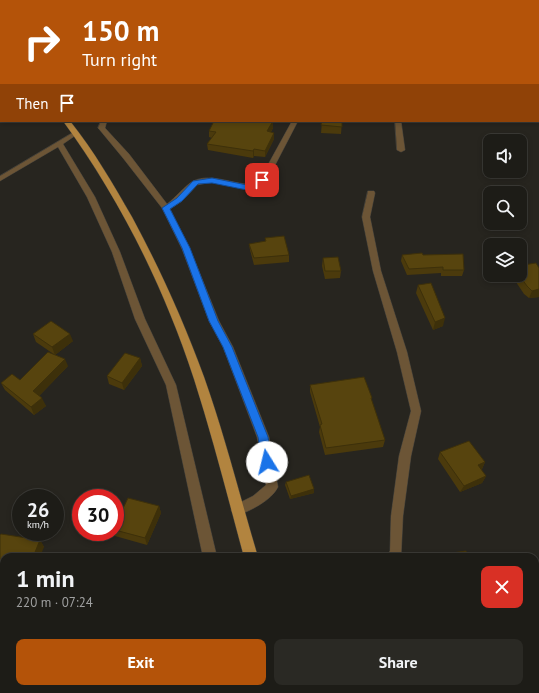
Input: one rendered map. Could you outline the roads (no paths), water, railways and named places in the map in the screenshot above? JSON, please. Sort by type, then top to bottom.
[{"type":"main road","points":[[67,122],[108,180],[148,253],[177,321],[207,402],[250,553]]},
{"type":"street","points":[[104,122],[101,128],[126,156],[166,208],[186,248],[214,321],[228,347],[263,437],[272,487],[257,500],[237,510]]},
{"type":"street","points":[[166,208],[179,199],[195,183],[212,180],[247,187],[257,186],[267,173],[294,122]]},
{"type":"street","points":[[398,122],[401,150]]},
{"type":"street","points":[[0,179],[76,133]]},
{"type":"street","points":[[60,144],[91,197],[116,252],[140,319],[171,384],[209,553]]},
{"type":"street","points":[[371,193],[366,217],[377,271],[402,352],[416,411],[405,456],[397,516],[396,553]]}]
